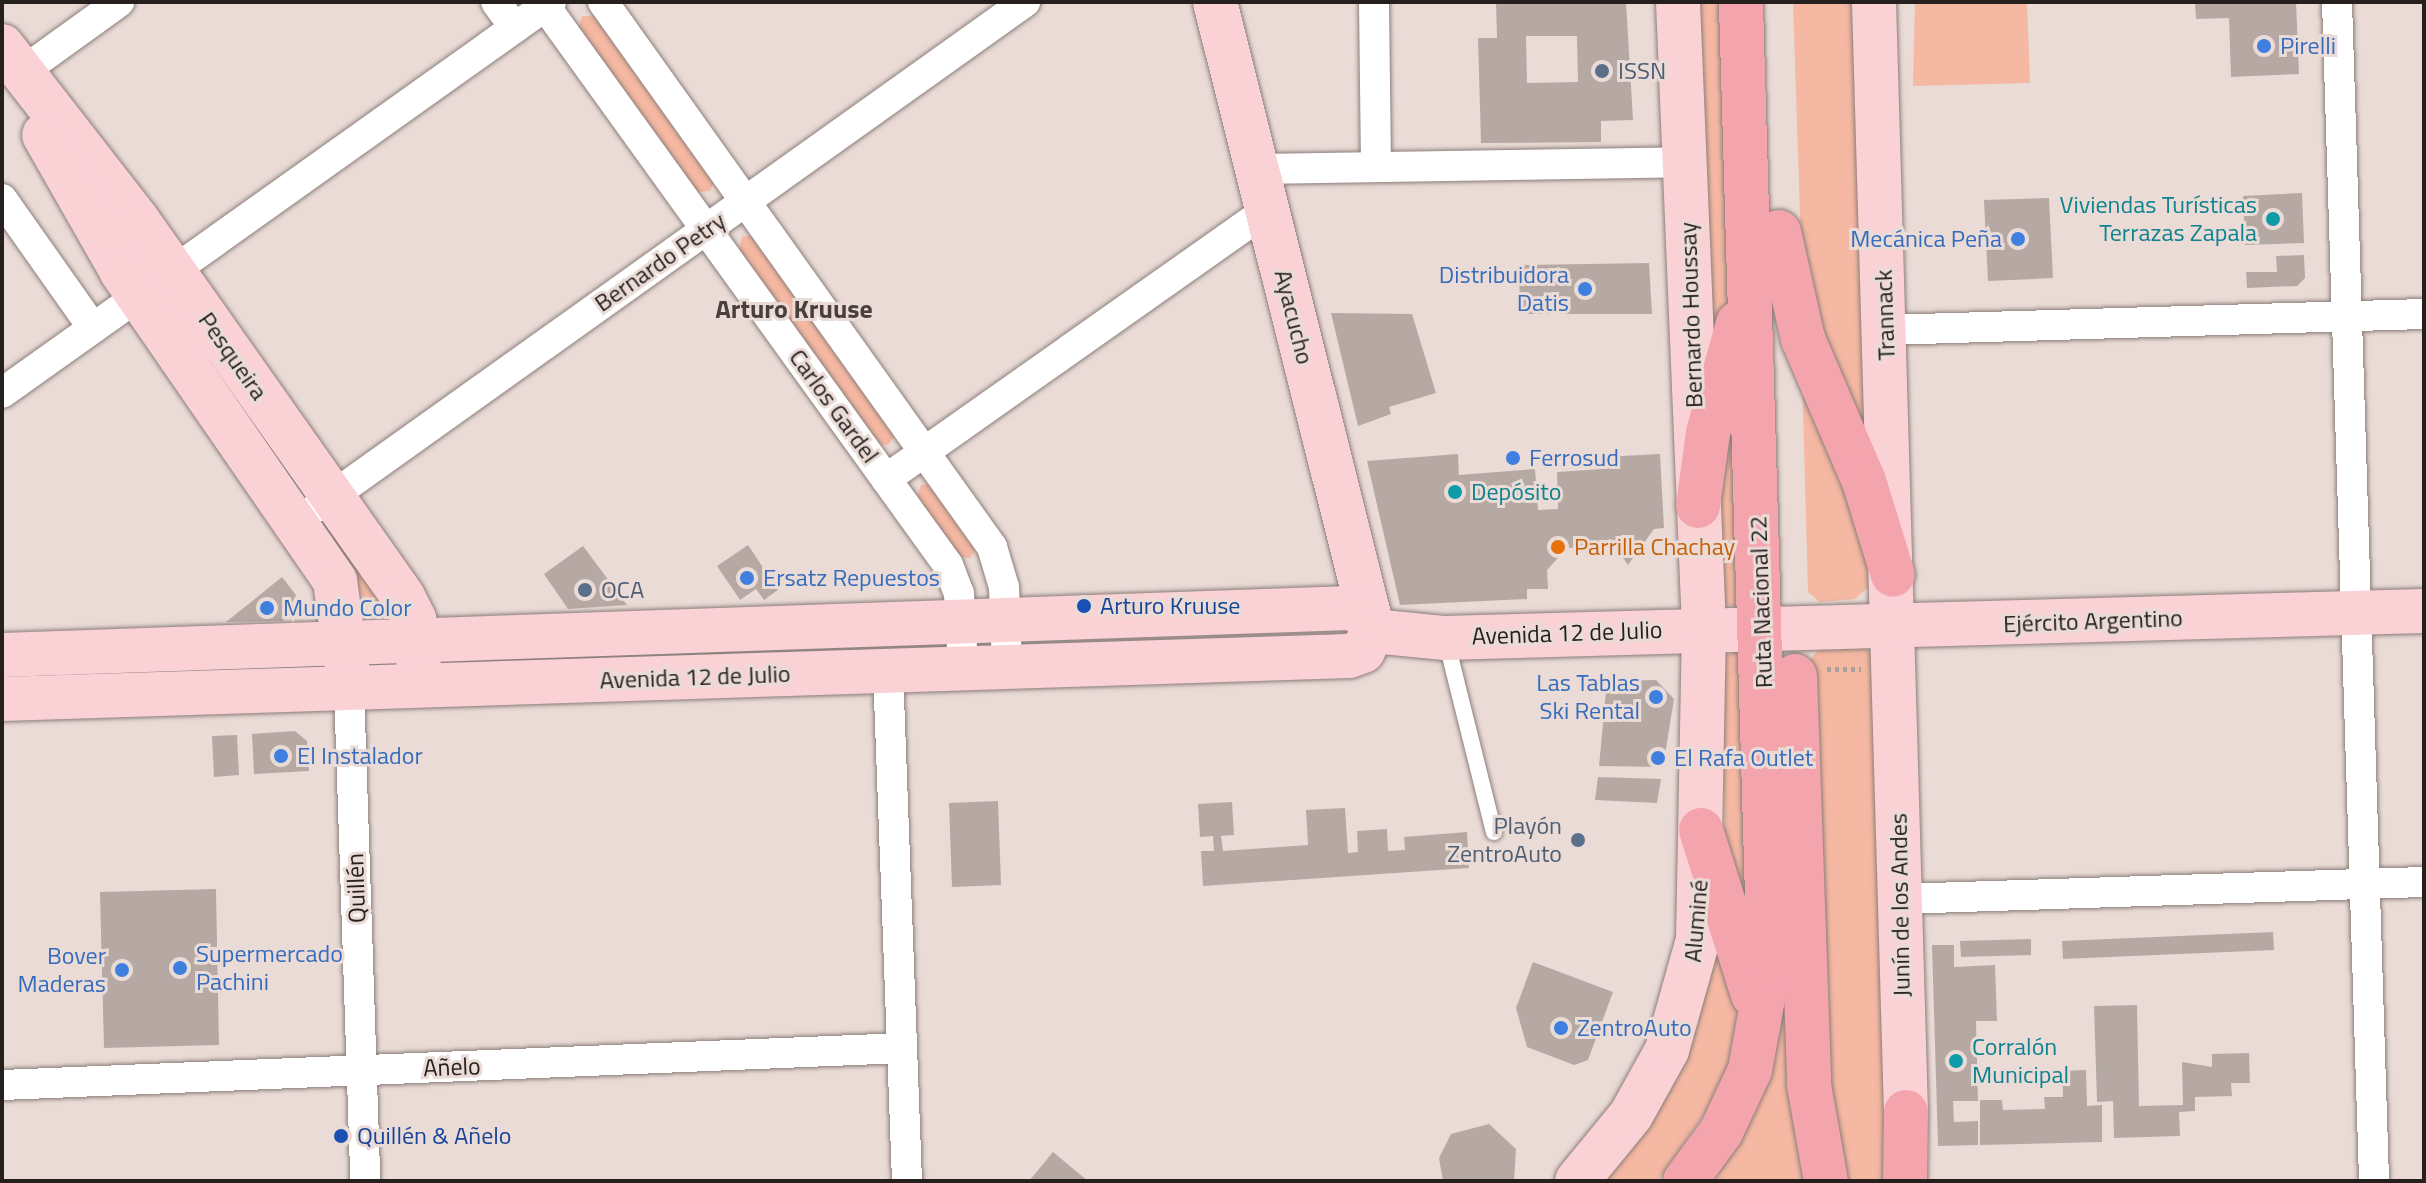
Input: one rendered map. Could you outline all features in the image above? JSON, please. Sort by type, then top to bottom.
[{"type":"main road","name":"Ruta Nacional 22","points":[[1741,2],[1764,243],[1778,628],[1809,1085],[1826,1181]]},
{"type":"main road","name":"Ruta Nacional 22","points":[[1764,243],[1770,2]]},
{"type":"main road","points":[[1698,506],[1764,243]]},
{"type":"main road","points":[[1764,243],[1864,481],[1893,575]]},
{"type":"main road","name":"Ruta Nacional 22","points":[[1685,1181],[1737,1103],[1759,1036],[1771,900],[1778,628]]},
{"type":"main road","points":[[1701,830],[1749,969],[1759,1036]]},
{"type":"main road","points":[[1905,1181],[1906,1112]]},
{"type":"street","points":[[9,59],[119,2]]},
{"type":"street","points":[[496,2],[515,28]]},
{"type":"street","name":"Carlos Gardel","points":[[603,2],[925,451],[998,559],[1007,666]]},
{"type":"street","name":"Bernardo Petry","points":[[296,523],[1025,2]]},
{"type":"street","name":"Ayacucho","points":[[1215,2],[1373,631]]},
{"type":"street","points":[[1374,2],[1376,167]]},
{"type":"street","name":"Bernardo Houssay","points":[[1678,2],[1704,628]]},
{"type":"street","name":"Trannack","points":[[1874,2],[1895,627]]},
{"type":"street","points":[[2337,2],[2374,1181]]},
{"type":"street","points":[[2,393],[548,4]]},
{"type":"street","name":"Carlos Gardel","points":[[548,4],[706,230],[954,574],[963,668]]},
{"type":"street","name":"Pesqueira","points":[[9,59],[173,271],[409,607],[417,641],[420,686]]},
{"type":"street","name":"Pesqueira","points":[[9,59],[138,296],[296,523],[340,592],[347,643]]},
{"type":"street","points":[[886,479],[1262,190],[1376,167],[1685,162]]},
{"type":"street","points":[[2,199],[93,328]]},
{"type":"street","points":[[1885,330],[2424,314]]},
{"type":"street","name":"Avenida 12 de Julio","points":[[2,655],[1350,608],[1363,613],[1373,631]]},
{"type":"street","name":"Ejército Argentino","points":[[1778,628],[2424,611]]},
{"type":"street","name":"Junín de los Andes","points":[[1895,627],[1906,1112],[1922,1181]]},
{"type":"street","name":"Aluminé","points":[[1577,1181],[1631,1115],[1676,1025],[1698,940],[1704,628]]},
{"type":"street","name":"Avenida 12 de Julio","points":[[1373,631],[1445,638],[1778,628]]},
{"type":"street","name":"Avenida 12 de Julio","points":[[2,699],[1349,656],[1363,651],[1373,631]]},
{"type":"street","name":"Quillén","points":[[347,643],[365,1181]]},
{"type":"street","points":[[888,670],[907,1181]]},
{"type":"street","points":[[1900,899],[2424,882]]},
{"type":"street","name":"Añelo","points":[[2,1085],[902,1048]]},
{"type":"lane","points":[[1445,638],[1494,832]]},
{"type":"path","points":[[1810,669],[1876,669]]},
{"type":"shaded area","points":[[1693,2],[1723,2],[1732,303],[1707,394]]},
{"type":"shaded area","points":[[1793,2],[1858,2],[1871,462],[1802,273]]},
{"type":"shaded area","points":[[1915,2],[2027,2],[2030,83],[1913,86]]},
{"type":"shaded area","points":[[582,16],[596,16],[714,181],[710,191],[697,192],[578,29]]},
{"type":"shaded area","points":[[753,235],[895,436],[888,445],[878,444],[739,250],[742,237]]},
{"type":"shaded area","points":[[1739,358],[1738,606],[1733,606],[1724,603],[1714,478]]},
{"type":"shaded area","points":[[1802,371],[1868,551],[1868,587],[1855,599],[1820,602],[1808,592]]},
{"type":"shaded area","points":[[931,484],[976,549],[970,558],[960,557],[917,498],[921,485]]},
{"type":"shaded area","points":[[335,534],[385,607],[382,609],[369,605],[328,549]]},
{"type":"shaded area","points":[[1865,648],[1874,655],[1894,1181],[1845,1181],[1820,1065],[1810,660],[1819,649]]},
{"type":"shaded area","points":[[1738,650],[1757,936],[1725,843],[1722,659]]},
{"type":"shaded area","points":[[1713,902],[1739,1003],[1726,1082],[1658,1181],[1594,1181]]},
{"type":"shaded area","points":[[1788,991],[1810,1181],[1715,1181],[1774,1059]]},
{"type":"building","name":"ISSN","points":[[1496,2],[1626,2],[1633,120],[1601,121],[1601,142],[1481,143],[1478,38],[1497,38]],"holes":[[[1526,36],[1577,36],[1578,82],[1527,83]]]},
{"type":"building","name":"Pirelli","points":[[2195,2],[2296,2],[2299,74],[2231,77],[2229,18],[2196,19]]},
{"type":"building","name":"Viviendas Turísticas Terrazas Zapala","points":[[2302,193],[2304,243],[2245,245],[2243,196]]},
{"type":"building","name":"Mecánica Peña","points":[[2049,198],[2053,278],[1988,281],[1984,200]]},
{"type":"building","points":[[2304,255],[2305,278],[2297,286],[2247,288],[2246,272],[2277,272],[2276,256]]},
{"type":"building","name":"Distribuidora Datis","points":[[1649,263],[1652,314],[1520,314],[1519,265]]},
{"type":"building","points":[[1331,313],[1412,314],[1436,393],[1389,407],[1391,414],[1358,426]]},
{"type":"building","points":[[1458,454],[1459,475],[1535,469],[1538,510],[1558,509],[1557,472],[1602,469],[1602,457],[1660,454],[1664,528],[1654,529],[1628,565],[1615,546],[1567,548],[1547,570],[1548,589],[1527,589],[1527,599],[1400,605],[1367,461]]},
{"type":"building","name":"Ersatz Repuestos","points":[[748,545],[778,590],[764,600],[756,589],[740,600],[717,566]]},
{"type":"building","name":"OCA","points":[[583,546],[627,605],[568,609],[544,574]]},
{"type":"building","name":"Mundo Color","points":[[282,577],[296,595],[283,621],[226,622]]},
{"type":"building","points":[[1656,680],[1674,699],[1663,767],[1599,766],[1607,681]]},
{"type":"building","name":"El Instalador","points":[[295,731],[307,741],[309,771],[254,774],[252,734]]},
{"type":"building","points":[[237,735],[239,775],[214,777],[212,736]]},
{"type":"building","points":[[1598,777],[1661,779],[1657,803],[1595,800]]},
{"type":"building","points":[[998,801],[1001,885],[952,887],[949,803]]},
{"type":"building","points":[[1232,802],[1234,835],[1221,836],[1223,851],[1308,845],[1306,810],[1345,808],[1348,853],[1358,852],[1357,831],[1387,829],[1388,851],[1405,850],[1404,837],[1467,832],[1469,868],[1203,886],[1201,851],[1214,851],[1213,836],[1200,837],[1198,804]]},
{"type":"building","name":"Supermercado Pachini","points":[[216,889],[219,1045],[104,1048],[100,892]]},
{"type":"building","points":[[2273,932],[2274,950],[2063,959],[2062,941]]},
{"type":"building","points":[[2031,939],[2031,955],[1961,957],[1960,941]]},
{"type":"building","name":"Corralón Municipal","points":[[1932,945],[1954,945],[1954,967],[1995,965],[1997,1021],[1976,1021],[1978,1101],[1953,1101],[1954,1122],[1978,1121],[1978,1145],[1938,1146]]},
{"type":"building","name":"ZentroAuto","points":[[1533,962],[1613,992],[1588,1060],[1574,1065],[1527,1047],[1516,1008]]},
{"type":"building","points":[[2137,1005],[2139,1106],[2183,1105],[2182,1062],[2212,1067],[2212,1054],[2249,1053],[2250,1083],[2231,1083],[2232,1096],[2195,1097],[2195,1111],[2179,1112],[2180,1136],[2114,1138],[2113,1101],[2097,1102],[2094,1006]]},
{"type":"building","points":[[2086,1070],[2087,1106],[2102,1105],[2102,1142],[1980,1145],[1980,1100],[2002,1100],[2003,1110],[2045,1109],[2044,1097],[2063,1097],[2062,1071]]},
{"type":"building","points":[[1489,1124],[1516,1149],[1514,1181],[1443,1181],[1439,1158],[1451,1134]]},
{"type":"building","points":[[1053,1152],[1088,1181],[1029,1181]]},
{"type":"place","name":"Pirelli","points":[[2264,46]]},
{"type":"place","name":"ISSN","points":[[1602,71]]},
{"type":"place","name":"Viviendas Turísticas Terrazas Zapala","points":[[2273,219]]},
{"type":"place","name":"Mecánica Peña","points":[[2018,239]]},
{"type":"place","name":"Distribuidora Datis","points":[[1585,289]]},
{"type":"place","name":"Ferrosud","points":[[1513,458]]},
{"type":"place","name":"Depósito","points":[[1455,492]]},
{"type":"place","name":"Parrilla Chachay","points":[[1558,547]]},
{"type":"place","name":"Ersatz Repuestos","points":[[747,578]]},
{"type":"place","name":"OCA","points":[[585,590]]},
{"type":"place","name":"Arturo Kruuse","points":[[1084,606]]},
{"type":"place","name":"Mundo Color","points":[[267,608]]},
{"type":"place","name":"Las Tablas Ski Rental","points":[[1656,697]]},
{"type":"place","name":"El Instalador","points":[[281,756]]},
{"type":"place","name":"El Rafa Outlet","points":[[1658,758]]},
{"type":"place","name":"Playón ZentroAuto","points":[[1578,840]]},
{"type":"place","name":"Supermercado Pachini","points":[[180,968]]},
{"type":"place","name":"Bover Maderas","points":[[122,970]]},
{"type":"place","name":"ZentroAuto","points":[[1561,1028]]},
{"type":"place","name":"Corralón Municipal","points":[[1956,1061]]},
{"type":"place","name":"Quillén & Añelo","points":[[341,1136]]},
{"type":"district","name":"Arturo Kruuse","points":[[794,309]]}]
